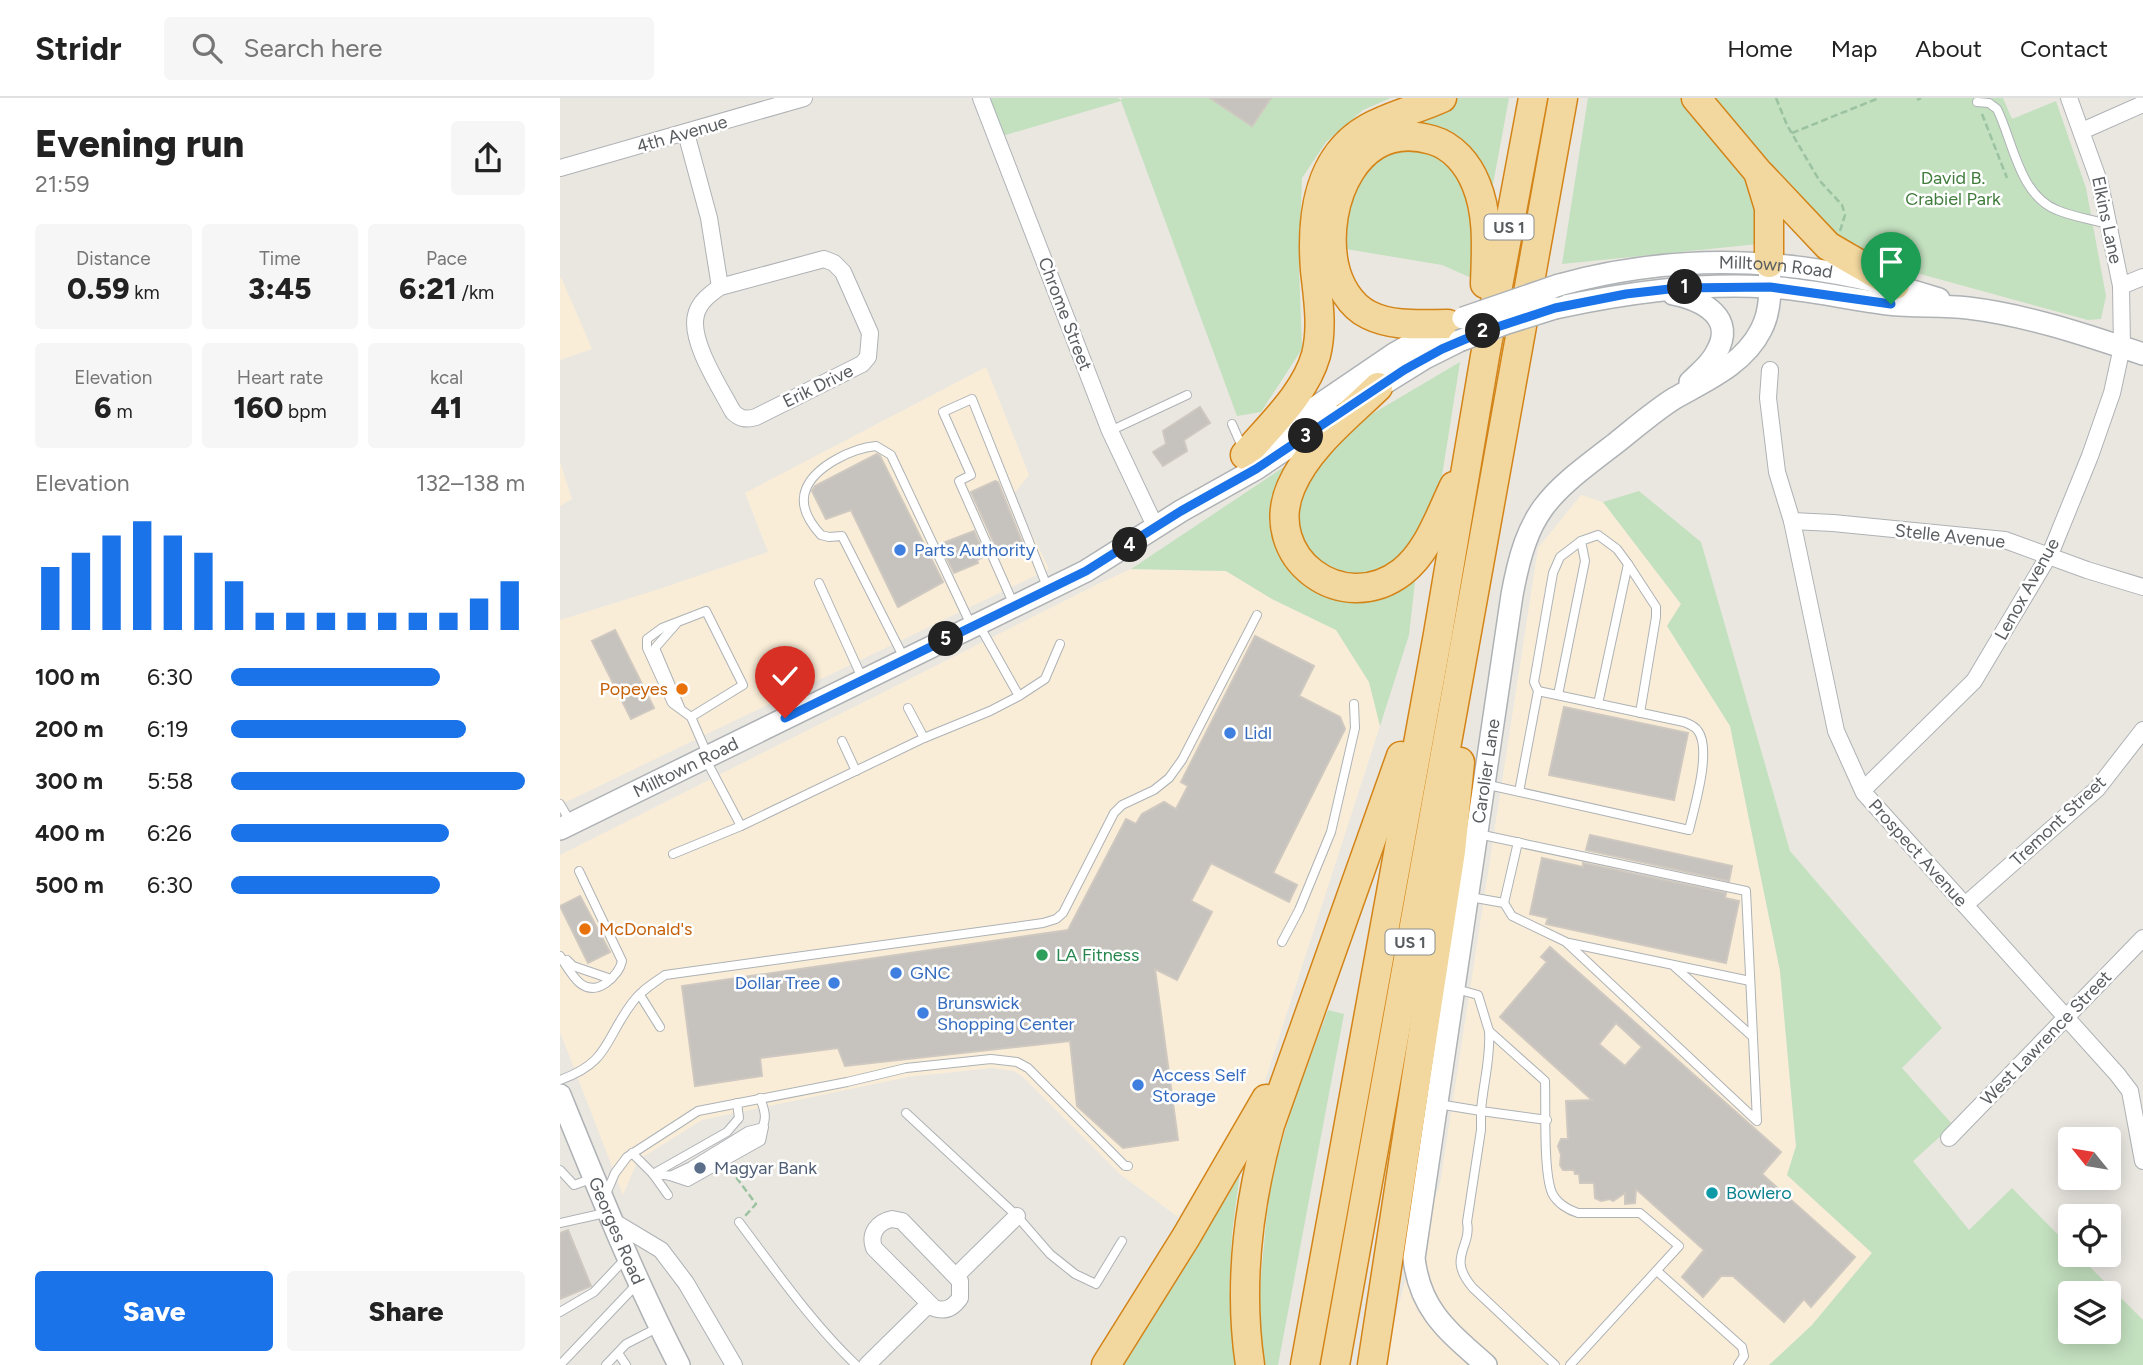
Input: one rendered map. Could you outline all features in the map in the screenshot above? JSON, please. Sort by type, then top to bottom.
[{"type":"highway","points":[[1245,455],[1295,395],[1308,375],[1316,354],[1320,320],[1314,226],[1317,199],[1331,164],[1346,144],[1367,129],[1442,98]]},
{"type":"highway","name":"US 1","points":[[1305,1365],[1438,634],[1485,356],[1534,98]]},
{"type":"highway","name":"US 1","points":[[1335,1365],[1563,98]]},
{"type":"highway","points":[[1696,98],[1758,172],[1828,246],[1895,285]]},
{"type":"highway","points":[[1457,328],[1394,323],[1366,314],[1351,301],[1336,271],[1332,246],[1333,216],[1343,184],[1355,164],[1370,148],[1394,138],[1416,136],[1438,142],[1463,160],[1475,181],[1485,227],[1485,356]]},
{"type":"highway","points":[[1758,172],[1769,208],[1769,275]]},
{"type":"highway","points":[[1378,387],[1314,451],[1287,496],[1285,519],[1289,542],[1299,560],[1313,574],[1341,587],[1362,588],[1384,583],[1404,571],[1425,545],[1468,459]]},
{"type":"highway","points":[[1372,1365],[1451,851],[1480,559]]},
{"type":"highway","points":[[1250,1365],[1244,1298],[1248,1230],[1264,1147],[1389,793],[1438,634]]},
{"type":"highway","points":[[1106,1365],[1233,1158],[1310,1016]]},
{"type":"street","name":"4th Avenue","points":[[560,167],[804,98]]},
{"type":"street","name":"Chrome Street","points":[[981,98],[1110,431],[1156,528]]},
{"type":"street","name":"Elkins Lane","points":[[2069,98],[2097,174],[2109,225],[2121,286],[2122,347]]},
{"type":"street","points":[[2082,131],[2143,104]]},
{"type":"street","points":[[686,133],[709,218],[720,287]]},
{"type":"street","name":"Erik Drive","points":[[824,259],[834,263],[843,272],[870,333],[868,357],[862,364],[756,417],[738,417],[726,400],[701,351],[696,333],[695,316],[705,298],[720,287],[824,259]]},
{"type":"street","name":"Milltown Road","points":[[1181,511],[1245,455],[1367,372],[1457,328],[1559,285],[1605,272],[1662,264],[1718,261],[1891,304],[1967,308]]},
{"type":"street","name":"Milltown Road","points":[[566,826],[1086,571],[1181,511],[1256,469],[1425,358],[1457,328],[1495,327],[1555,308],[1654,290],[1702,286],[1769,275],[1849,274],[1895,285],[1967,308]]},
{"type":"street","name":"Carolier Lane","points":[[1486,1365],[1434,1316],[1422,1295],[1415,1270],[1416,1230],[1521,553],[1530,528],[1544,505],[1564,483],[1671,401],[1719,374],[1752,346],[1767,317],[1769,275]]},
{"type":"street","points":[[2121,286],[2143,277]]},
{"type":"street","points":[[1654,290],[1692,298],[1705,304],[1715,313],[1721,325],[1721,341],[1715,355],[1671,401]]},
{"type":"street","points":[[1967,308],[2034,321],[2143,354]]},
{"type":"street","name":"Lenox Avenue","points":[[1863,790],[1975,681],[2049,556],[2106,410],[2122,347]]},
{"type":"street","name":"Prospect Avenue","points":[[1770,370],[1768,398],[1777,472],[1792,522],[1836,731],[1863,790],[2130,1091],[2143,1161]]},
{"type":"street","name":"Stelle Avenue","points":[[1792,522],[1833,523],[2005,540],[2143,587]]},
{"type":"street","name":"Tremont Street","points":[[1965,905],[2097,789],[2143,730]]},
{"type":"street","name":"West Lawrence Street","points":[[1949,1138],[2143,939]]},
{"type":"street","name":"Georges Road","points":[[560,1095],[607,1210],[679,1365]]},
{"type":"street","points":[[607,1210],[661,1250],[686,1283],[734,1365]]},
{"type":"street","points":[[956,1276],[1017,1216]]},
{"type":"street","points":[[884,1220],[902,1222],[960,1281],[961,1293],[956,1304],[945,1310],[929,1304],[874,1248],[873,1237],[884,1220]]},
{"type":"street","points":[[867,1365],[929,1304]]},
{"type":"lane","points":[[1977,102],[1989,103],[1997,109],[2022,172],[2041,199],[2057,211],[2109,225]]},
{"type":"lane","points":[[1110,431],[1187,395]]},
{"type":"lane","points":[[1015,606],[959,481],[971,475],[943,412],[972,398],[1048,589]]},
{"type":"lane","points":[[1232,424],[1245,455]]},
{"type":"lane","points":[[905,660],[842,536],[821,535],[807,515],[804,498],[807,486],[847,452],[876,446],[891,454],[975,625],[1019,696]]},
{"type":"lane","points":[[1519,792],[1538,691],[1534,682],[1553,573],[1560,557],[1581,541],[1598,535],[1617,549],[1656,607],[1657,617],[1640,713]]},
{"type":"lane","points":[[1558,695],[1585,562],[1581,541]]},
{"type":"lane","points":[[1598,704],[1628,564]]},
{"type":"lane","points":[[819,583],[863,680]]},
{"type":"lane","points":[[691,717],[743,685],[706,611],[662,628],[647,639],[647,648],[672,703],[691,717],[706,757],[741,826]]},
{"type":"lane","points":[[560,1080],[580,1073],[597,1060],[632,1002],[665,975],[1056,919],[1063,913],[1114,813],[1122,805],[1163,783],[1182,760],[1257,615]]},
{"type":"lane","points":[[673,854],[741,826],[924,738],[1019,696],[1045,679],[1060,644]]},
{"type":"lane","points":[[1484,784],[1689,830],[1703,761],[1700,733],[1684,722],[1538,691]]},
{"type":"lane","points":[[1282,942],[1299,910],[1331,832],[1355,728],[1354,704]]},
{"type":"lane","points":[[908,708],[924,738]]},
{"type":"lane","points":[[842,741],[856,771]]},
{"type":"lane","points":[[560,804],[566,826]]},
{"type":"lane","points":[[1477,834],[1746,891],[1757,1121],[1566,942]]},
{"type":"lane","points":[[1518,842],[1504,903],[1512,916],[1566,942],[1750,981]]},
{"type":"lane","points":[[560,955],[574,977],[585,988],[600,987],[611,979],[620,969],[622,961],[579,871]]},
{"type":"lane","points":[[1467,897],[1504,903]]},
{"type":"lane","points":[[560,955],[573,966],[611,979]]},
{"type":"lane","points":[[1673,965],[1753,1037]]},
{"type":"lane","points":[[1453,988],[1478,995],[1489,1031],[1490,1048],[1482,1092],[1480,1130],[1467,1222],[1469,1231],[1460,1252],[1462,1268],[1473,1288],[1555,1365]]},
{"type":"lane","points":[[640,995],[660,1027]]},
{"type":"lane","points":[[1489,1031],[1545,1082],[1549,1180],[1556,1199],[1576,1212],[1640,1213],[1679,1246],[1570,1365]]},
{"type":"lane","points":[[560,1223],[607,1210],[615,1173],[632,1153],[698,1111],[906,1068],[991,1059],[1017,1062],[1028,1068],[1128,1166]]},
{"type":"lane","points":[[670,1176],[688,1182],[761,1141],[766,1112],[760,1098]]},
{"type":"lane","points":[[653,1174],[727,1132],[739,1118],[737,1103]]},
{"type":"lane","points":[[1436,1103],[1547,1120]]},
{"type":"lane","points":[[906,1113],[1017,1216],[1050,1254],[1075,1274],[1096,1284],[1122,1241]]},
{"type":"lane","points":[[653,1174],[684,1177],[757,1135],[764,1126]]},
{"type":"lane","points":[[632,1153],[653,1174],[668,1195]]},
{"type":"lane","points":[[560,1170],[574,1185],[594,1178]]},
{"type":"lane","points":[[739,1222],[802,1306],[856,1365]]},
{"type":"lane","points":[[560,1312],[594,1292],[628,1256]]},
{"type":"lane","points":[[1657,1271],[1742,1348],[1744,1356],[1738,1365]]},
{"type":"lane","points":[[560,1365],[640,1281]]},
{"type":"lane","points":[[606,1365],[626,1344],[659,1326]]},
{"type":"lane","points":[[618,1353],[626,1365]]},
{"type":"path","points":[[1776,98],[1792,134],[1819,180],[1842,205],[1845,215],[1837,238]]},
{"type":"path","points":[[1792,134],[1879,98]]},
{"type":"path","points":[[1977,102],[2007,178]]},
{"type":"path","points":[[737,1154],[729,1168],[756,1204],[739,1222]]},
{"type":"shaded area","points":[[560,278],[592,349],[560,360]]},
{"type":"shaded area","points":[[986,367],[1029,475],[1013,495],[1049,569],[560,805],[560,620],[768,552],[745,493]]},
{"type":"shaded area","points":[[560,462],[572,499],[560,506]]},
{"type":"shaded area","points":[[1581,495],[1603,502],[1681,604],[1667,626],[1730,726],[1780,971],[1796,1147],[1787,1175],[1872,1253],[1812,1325],[1769,1365],[1383,1365],[1404,1285],[1440,1184],[1538,548]]},
{"type":"shaded area","points":[[1131,569],[1226,571],[1272,599],[1336,630],[1369,682],[1380,726],[1263,1087],[1178,1217],[1121,1175],[1022,1076],[1014,1071],[991,1068],[908,1077],[702,1120],[638,1160],[623,1195],[560,1032],[560,855]]},
{"type":"green space","points":[[988,98],[1391,98],[1363,110],[1326,142],[1302,178],[1299,266],[1302,349],[1261,412],[1237,416],[1121,101],[1002,136]]},
{"type":"green space","points":[[1457,98],[1509,98],[1491,195],[1394,127]]},
{"type":"green space","points":[[1588,98],[1683,98],[1743,168],[1761,207],[1758,244],[1562,264]]},
{"type":"green space","name":"David B. Crabiel Park","points":[[1710,98],[2003,98],[2012,119],[2056,101],[2086,188],[2106,296],[2101,319],[2088,320],[1873,261],[1821,230]]},
{"type":"green space","points":[[1424,148],[1450,160],[1468,187],[1477,229],[1474,279],[1442,265],[1340,248],[1344,203],[1361,168],[1391,149]]},
{"type":"green space","points":[[1460,362],[1441,482],[1419,538],[1389,572],[1350,580],[1317,565],[1299,545],[1295,512],[1315,463],[1355,424]]},
{"type":"green space","points":[[1299,457],[1272,511],[1282,558],[1328,597],[1416,573],[1409,635],[1380,726],[1369,682],[1336,630],[1272,599],[1226,571],[1131,569]]},
{"type":"green space","points":[[1639,491],[1701,542],[1790,851],[1942,1028],[1902,1068],[1953,1125],[1913,1161],[1969,1230],[2012,1188],[2058,1235],[2058,1267],[2090,1267],[2104,1281],[2058,1281],[2058,1344],[2121,1344],[2121,1298],[2143,1320],[2143,1365],[1769,1365],[1812,1325],[1872,1253],[1787,1175],[1796,1146],[1780,971],[1730,726],[1667,626],[1681,604],[1603,502]]},
{"type":"green space","points":[[1328,1010],[1344,1014],[1278,1365],[1114,1365],[1241,1165],[1232,1233],[1229,1293],[1259,1297],[1270,1181],[1293,1104]]},
{"type":"building","points":[[1210,98],[1271,98],[1252,126]]},
{"type":"building","points":[[1200,407],[1210,423],[1184,440],[1187,451],[1163,466],[1153,452],[1166,444],[1163,431]]},
{"type":"building","name":"Parts Authority","points":[[877,454],[943,582],[898,607],[851,510],[826,519],[812,491],[815,486]]},
{"type":"building","points":[[998,482],[1022,542],[998,552],[971,492]]},
{"type":"building","points":[[974,531],[985,556],[977,560],[978,563],[954,573],[940,544]]},
{"type":"building","points":[[615,630],[654,708],[631,719],[592,641]]},
{"type":"building","points":[[1255,636],[1314,666],[1299,696],[1340,717],[1345,729],[1273,873],[1297,885],[1289,902],[1211,863],[1191,901],[1212,912],[1177,980],[1155,969],[1178,1140],[1123,1148],[1077,1106],[1070,1041],[845,1066],[838,1048],[760,1058],[762,1076],[695,1086],[682,986],[1068,930],[1126,819],[1136,824],[1142,814],[1164,802],[1176,809],[1188,786],[1181,782]]},
{"type":"building","points":[[1564,707],[1688,733],[1674,800],[1549,775]]},
{"type":"building","points":[[1590,835],[1732,866],[1729,881],[1586,850]]},
{"type":"building","points":[[1542,858],[1583,867],[1583,863],[1726,893],[1725,898],[1739,901],[1726,963],[1546,924],[1548,918],[1530,914]]},
{"type":"building","name":"McDonald's","points":[[580,896],[610,952],[588,963],[560,906]]},
{"type":"building","name":"Bowlero","points":[[1550,947],[1781,1152],[1762,1174],[1855,1257],[1811,1307],[1804,1299],[1784,1322],[1733,1276],[1721,1276],[1703,1297],[1682,1277],[1704,1250],[1636,1189],[1635,1203],[1625,1204],[1625,1193],[1613,1201],[1601,1201],[1595,1198],[1594,1183],[1580,1183],[1579,1174],[1575,1174],[1574,1170],[1563,1170],[1558,1146],[1561,1139],[1568,1139],[1566,1101],[1592,1100],[1500,1017],[1547,962],[1541,957]],"holes":[[[1616,1023],[1642,1047],[1625,1066],[1599,1044]]]},
{"type":"building","points":[[568,1230],[591,1286],[560,1299],[560,1233]]},
{"type":"place","name":"Parts Authority","points":[[900,550]]},
{"type":"place","name":"Popeyes","points":[[682,689]]},
{"type":"place","name":"Lidl","points":[[1230,733]]},
{"type":"place","name":"McDonald's","points":[[585,929]]},
{"type":"place","name":"LA Fitness","points":[[1042,955]]},
{"type":"place","name":"GNC","points":[[896,973]]},
{"type":"place","name":"Dollar Tree","points":[[834,983]]},
{"type":"place","name":"Brunswick Shopping Center","points":[[923,1013]]},
{"type":"place","name":"Access Self Storage","points":[[1138,1085]]},
{"type":"place","name":"Magyar Bank","points":[[700,1168]]},
{"type":"place","name":"Bowlero","points":[[1712,1193]]},
{"type":"route","points":[[785,718],[1086,571],[1181,511],[1256,469],[1404,370],[1442,349],[1482,332],[1555,308],[1626,294],[1678,288],[1770,287],[1891,304]]}]
